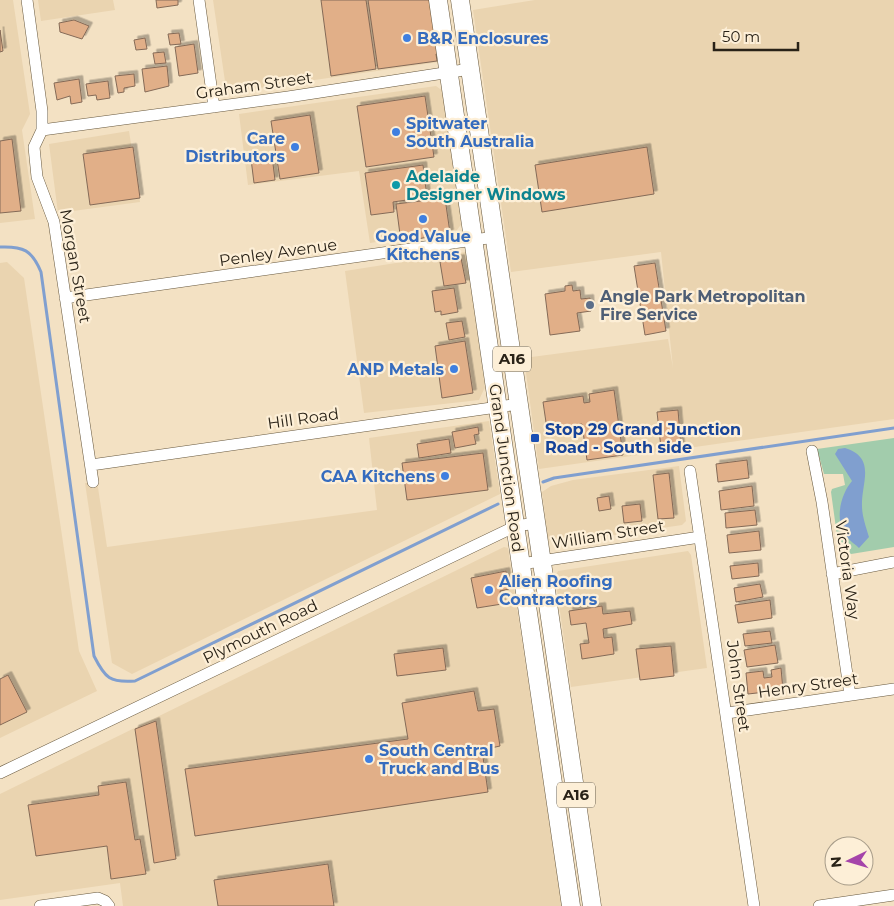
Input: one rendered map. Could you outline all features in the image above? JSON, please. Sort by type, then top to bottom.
[{"type":"highway","name":"Grand Junction Road","points":[[438,0],[571,906]]},
{"type":"highway","name":"Grand Junction Road","points":[[460,0],[592,906]]},
{"type":"highway","points":[[540,688],[559,685]]},
{"type":"street","name":"Morgan Street","points":[[26,0],[42,111],[42,130],[34,147],[37,177],[54,222],[93,482]]},
{"type":"street","points":[[199,0],[214,107]]},
{"type":"street","name":"Graham Street","points":[[42,130],[470,69]]},
{"type":"street","name":"Penley Avenue","points":[[66,298],[495,237]]},
{"type":"street","name":"Hill Road","points":[[91,465],[519,404]]},
{"type":"street","name":"Victoria Way","points":[[812,451],[850,695]]},
{"type":"street","name":"John Street","points":[[690,472],[754,906]]},
{"type":"street","name":"Plymouth Road","points":[[0,773],[516,526],[536,523]]},
{"type":"street","name":"William Street","points":[[521,564],[700,536]]},
{"type":"street","points":[[832,574],[894,562]]},
{"type":"street","name":"Henry Street","points":[[727,713],[894,690]]},
{"type":"street","points":[[818,906],[894,895]]},
{"type":"street","points":[[40,906],[98,898],[105,901],[109,906]]},
{"type":"shaded area","points":[[0,0],[13,0],[30,114],[22,130],[35,219],[0,223]]},
{"type":"shaded area","points":[[38,0],[113,0],[115,10],[41,21]]},
{"type":"shaded area","points":[[213,0],[430,0],[439,62],[232,92],[226,88]]},
{"type":"shaded area","points":[[535,0],[894,0],[894,419],[539,469],[524,358],[668,339],[673,368],[661,252],[511,272],[473,10]]},
{"type":"shaded area","points":[[436,86],[443,91],[462,223],[457,230],[370,243],[359,171],[248,185],[239,114]]},
{"type":"shaded area","points":[[129,131],[140,202],[58,213],[49,144]]},
{"type":"shaded area","points":[[466,252],[485,387],[479,400],[364,413],[345,271]]},
{"type":"shaded area","points":[[7,262],[24,278],[79,651],[97,691],[0,738],[0,263]]},
{"type":"shaded area","points":[[489,421],[500,494],[132,674],[112,663],[85,483],[97,481],[107,547],[377,510],[369,438]]},
{"type":"shaded area","points":[[679,466],[686,521],[682,525],[554,544],[548,539],[542,492],[551,486],[573,480]]},
{"type":"shaded area","points":[[504,547],[508,548],[562,906],[123,906],[120,883],[0,900],[0,794]]},
{"type":"shaded area","points":[[688,551],[691,555],[707,668],[571,687],[555,577],[558,571]]},
{"type":"green space","points":[[894,438],[894,547],[845,555],[839,550],[831,492],[832,489],[845,485],[843,474],[824,474],[817,449]]},
{"type":"water","points":[[845,448],[855,452],[861,458],[865,472],[862,510],[869,537],[859,548],[847,537],[841,524],[840,509],[842,501],[852,481],[835,454],[838,449]]},
{"type":"building","points":[[156,0],[178,0],[178,5],[157,8]]},
{"type":"building","points":[[321,0],[366,0],[376,69],[331,76]]},
{"type":"building","name":"B&R Enclosures","points":[[368,0],[434,0],[442,54],[436,54],[437,61],[378,69]]},
{"type":"building","points":[[74,20],[89,26],[82,39],[60,32],[59,23]]},
{"type":"building","points":[[0,30],[3,51],[0,52]]},
{"type":"building","points":[[179,33],[181,44],[170,45],[168,34]]},
{"type":"building","points":[[145,38],[147,49],[136,50],[134,40]]},
{"type":"building","points":[[194,44],[198,73],[179,76],[175,47]]},
{"type":"building","points":[[164,52],[166,63],[155,64],[153,53]]},
{"type":"building","points":[[167,66],[169,86],[145,92],[142,69]]},
{"type":"building","points":[[134,74],[135,86],[124,88],[124,92],[118,93],[115,76]]},
{"type":"building","points":[[79,79],[82,102],[71,104],[70,96],[57,100],[54,83]]},
{"type":"building","points":[[108,81],[110,98],[97,100],[96,95],[88,96],[86,84]]},
{"type":"building","name":"Spitwater South Australia","points":[[425,96],[434,157],[366,167],[357,106]]},
{"type":"building","name":"Care Distributors","points":[[310,115],[319,173],[280,179],[271,121]]},
{"type":"building","points":[[12,139],[21,211],[0,213],[0,141]]},
{"type":"building","points":[[133,147],[140,198],[90,205],[83,154]]},
{"type":"building","points":[[647,147],[654,194],[542,212],[535,165]]},
{"type":"building","points":[[272,156],[275,180],[254,183],[251,159]]},
{"type":"building","name":"Adelaide Designer Windows","points":[[423,165],[427,197],[393,202],[394,212],[371,215],[365,173]]},
{"type":"building","name":"Good Value Kitchens","points":[[445,198],[450,233],[401,242],[396,204]]},
{"type":"building","points":[[461,258],[466,283],[444,286],[440,262]]},
{"type":"building","points":[[655,263],[666,331],[645,335],[634,266]]},
{"type":"building","points":[[572,285],[573,291],[580,290],[581,299],[590,298],[591,311],[577,313],[580,331],[550,335],[545,294],[565,291],[565,286]]},
{"type":"building","points":[[454,288],[458,312],[441,315],[441,311],[435,312],[432,291]]},
{"type":"building","points":[[462,321],[465,337],[449,340],[446,323]]},
{"type":"building","name":"ANP Metals","points":[[465,341],[473,393],[442,398],[435,346]]},
{"type":"building","points":[[614,390],[623,455],[587,460],[582,424],[547,429],[543,402],[583,396],[584,403],[590,402],[589,394]]},
{"type":"building","points":[[678,410],[681,446],[661,448],[657,412]]},
{"type":"building","points":[[478,427],[479,434],[474,435],[476,444],[455,448],[452,432]]},
{"type":"building","points":[[449,439],[451,453],[419,458],[417,444]]},
{"type":"building","name":"CAA Kitchens","points":[[483,453],[488,490],[407,500],[402,463]]},
{"type":"building","points":[[747,460],[749,478],[718,482],[716,464]]},
{"type":"building","points":[[669,473],[674,518],[658,519],[653,475]]},
{"type":"building","points":[[752,486],[754,506],[721,510],[719,491]]},
{"type":"building","points":[[609,496],[611,509],[599,511],[597,498]]},
{"type":"building","points":[[640,504],[642,521],[624,523],[622,506]]},
{"type":"building","points":[[755,510],[757,525],[726,528],[725,513]]},
{"type":"building","points":[[759,531],[761,550],[729,553],[727,535]]},
{"type":"building","points":[[758,563],[759,576],[732,579],[730,566]]},
{"type":"building","name":"Alien Roofing Contractors","points":[[506,571],[509,589],[500,591],[502,604],[477,608],[471,578]]},
{"type":"building","points":[[760,584],[763,597],[736,602],[734,588]]},
{"type":"building","points":[[770,600],[772,618],[738,623],[735,605]]},
{"type":"building","points":[[602,606],[603,614],[630,611],[632,624],[603,629],[604,638],[612,637],[614,654],[582,659],[580,644],[589,643],[586,623],[571,625],[569,611]]},
{"type":"building","points":[[770,631],[772,643],[745,646],[743,634]]},
{"type":"building","points":[[775,645],[778,663],[747,667],[744,650]]},
{"type":"building","points":[[671,646],[674,676],[640,680],[636,649]]},
{"type":"building","points":[[443,648],[446,670],[397,676],[394,654]]},
{"type":"building","points":[[781,668],[783,690],[748,694],[746,673],[763,671],[764,678],[772,677],[771,670]]},
{"type":"building","points":[[8,675],[27,712],[0,725],[0,679]]},
{"type":"building","name":"South Central Truck and Bus","points":[[474,691],[478,711],[494,709],[500,746],[482,750],[488,792],[195,836],[185,769],[408,739],[402,703]]},
{"type":"building","points":[[156,721],[176,859],[154,863],[135,729]]},
{"type":"building","points":[[126,782],[135,840],[140,839],[146,874],[111,879],[107,846],[36,856],[28,805],[99,795],[98,786]]},
{"type":"building","points":[[328,864],[334,906],[218,906],[214,880]]},
{"type":"waterway","points":[[0,247],[15,247],[26,251],[34,259],[41,272],[94,656],[109,678],[120,681],[135,681],[498,504]]},
{"type":"waterway","points":[[543,482],[554,478],[894,428]]},
{"type":"place","name":"B&R Enclosures","points":[[407,38]]},
{"type":"place","name":"Spitwater South Australia","points":[[396,132]]},
{"type":"place","name":"Care Distributors","points":[[295,147]]},
{"type":"place","name":"Adelaide Designer Windows","points":[[396,185]]},
{"type":"place","name":"Good Value Kitchens","points":[[423,219]]},
{"type":"place","name":"Angle Park Metropolitan Fire Service","points":[[590,305]]},
{"type":"place","name":"ANP Metals","points":[[454,369]]},
{"type":"place","name":"Stop 29 Grand Junction Road - South side","points":[[535,438]]},
{"type":"place","name":"CAA Kitchens","points":[[445,476]]},
{"type":"place","name":"Alien Roofing Contractors","points":[[489,590]]},
{"type":"place","name":"South Central Truck and Bus","points":[[369,759]]}]
